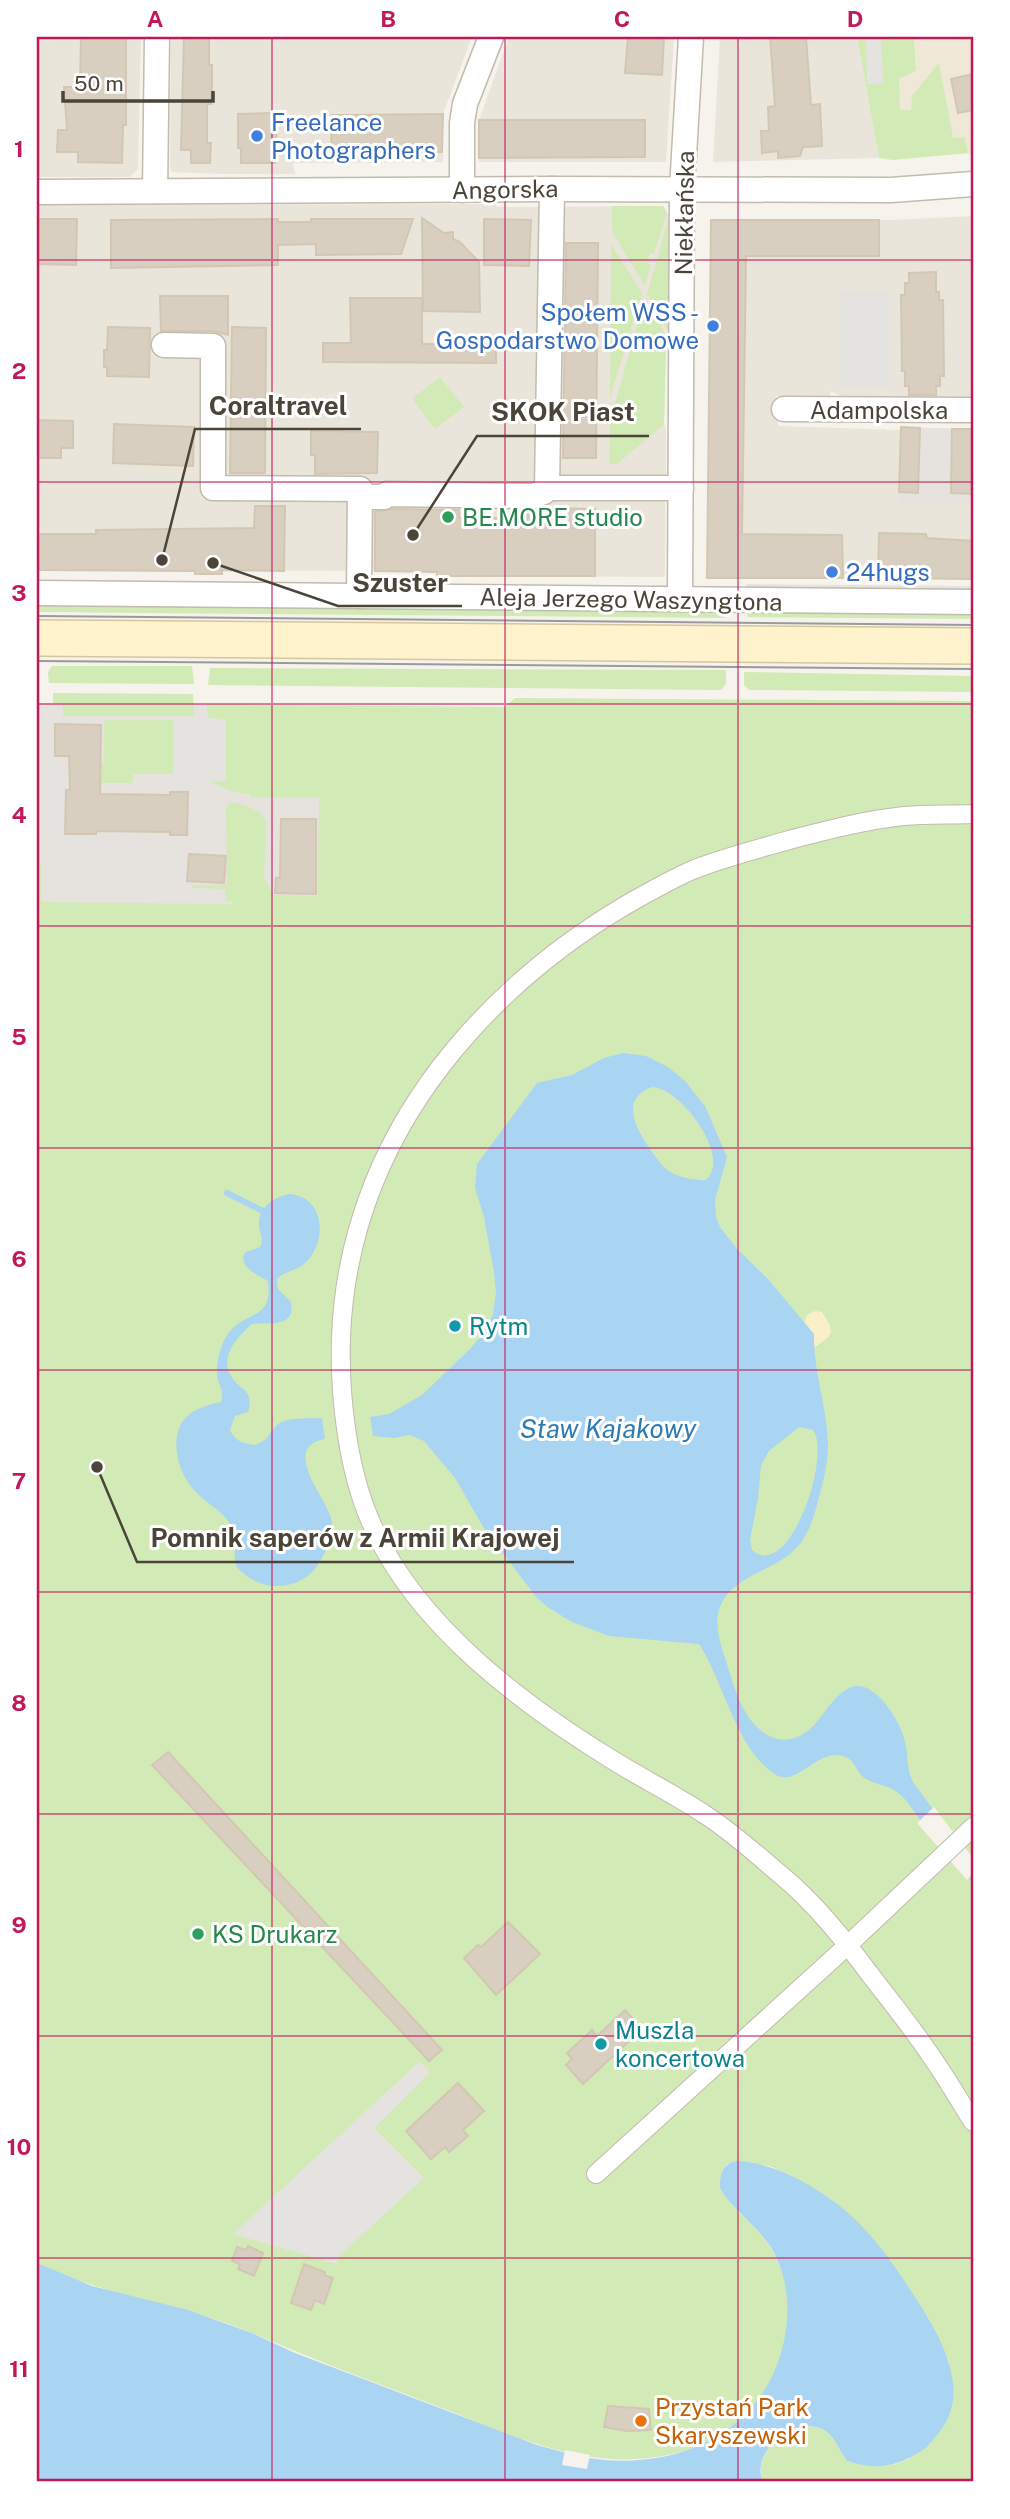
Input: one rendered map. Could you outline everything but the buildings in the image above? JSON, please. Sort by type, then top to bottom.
[{"type":"main road","name":"Aleja Jerzego Waszyngtona","points":[[37,638],[973,646]]},
{"type":"street","points":[[155,191],[158,37]]},
{"type":"street","points":[[462,190],[462,124],[465,104],[491,37]]},
{"type":"street","name":"Niekłańska","points":[[680,599],[682,189],[691,37]]},
{"type":"street","name":"Angorska","points":[[37,191],[891,190],[973,184]]},
{"type":"street","points":[[547,488],[552,189]]},
{"type":"street","points":[[164,345],[213,346],[213,488],[360,489],[359,596]]},
{"type":"street","name":"Adampolska","points":[[784,409],[973,410]]},
{"type":"street","points":[[360,497],[384,497],[387,494],[533,496],[547,488],[681,488]]},
{"type":"street","name":"Aleja Jerzego Waszyngtona","points":[[37,593],[973,603]]},
{"type":"street","points":[[973,814],[884,819],[830,829],[736,854],[665,883],[584,930],[557,949],[471,1030],[432,1077],[373,1181],[360,1223],[344,1296],[341,1359],[351,1450],[360,1490],[372,1525],[413,1592],[469,1653],[542,1713],[613,1760],[709,1817],[786,1878],[848,1945],[931,2056],[973,2122]]},
{"type":"street","points":[[596,2174],[968,1832]]},
{"type":"shaded area","points":[[37,37],[141,37],[138,169],[130,177],[37,177]]},
{"type":"shaded area","points":[[171,37],[472,37],[443,114],[443,162],[293,163],[295,174],[222,174],[172,172],[170,168]]},
{"type":"shaded area","points":[[509,37],[674,37],[666,162],[479,162],[479,120]]},
{"type":"shaded area","points":[[720,37],[857,37],[879,158],[713,162]]},
{"type":"shaded area","points":[[866,37],[881,37],[883,83],[867,84]]},
{"type":"shaded area","points":[[914,37],[973,37],[973,153],[899,157],[899,78],[916,70]]},
{"type":"shaded area","points":[[495,204],[497,207],[663,206],[670,217],[664,424],[665,577],[437,576],[437,572],[375,571],[222,570],[222,574],[195,574],[194,571],[37,570],[37,205]]},
{"type":"shaded area","points":[[973,216],[973,396],[841,396],[830,391],[830,397],[776,396],[778,426],[901,430],[898,503],[973,504],[973,579],[707,578],[711,220],[892,220]]},
{"type":"shaded area","points":[[840,291],[889,291],[889,388],[840,387]]},
{"type":"shaded area","points":[[901,427],[973,429],[973,504],[898,504]]},
{"type":"shaded area","points":[[747,584],[973,586],[973,601],[747,599]]},
{"type":"shaded area","points":[[37,703],[240,705],[331,794],[330,906],[37,902]]},
{"type":"shaded area","points":[[177,720],[226,720],[226,781],[210,781],[210,790],[177,789]]},
{"type":"shaded area","points":[[47,761],[62,761],[61,838],[48,838]]},
{"type":"shaded area","points":[[420,2061],[430,2073],[374,2128],[424,2178],[338,2257],[337,2264],[233,2234]]},
{"type":"green space","points":[[857,37],[914,37],[916,70],[899,78],[900,110],[911,110],[912,96],[939,63],[953,138],[965,137],[968,153],[893,160],[879,158]]},
{"type":"green space","points":[[612,206],[663,206],[667,213],[654,254],[650,253],[647,263],[651,265],[645,286],[612,231]]},
{"type":"green space","points":[[670,217],[668,331],[647,294]]},
{"type":"green space","points":[[611,244],[642,293],[610,398]]},
{"type":"green space","points":[[644,301],[648,303],[666,336],[664,424],[617,464],[609,464],[610,421]]},
{"type":"green space","points":[[440,377],[464,407],[435,429],[412,399]]},
{"type":"green space","points":[[37,601],[726,609],[726,618],[37,612]]},
{"type":"green space","points":[[747,609],[973,611],[973,619],[747,617]]},
{"type":"green space","points":[[52,666],[192,666],[194,684],[49,683],[48,672]]},
{"type":"green space","points":[[210,668],[726,670],[726,684],[721,690],[208,685]]},
{"type":"green space","points":[[744,672],[973,676],[973,692],[749,690],[744,685]]},
{"type":"green space","points":[[53,693],[193,694],[194,716],[63,716],[63,704],[53,703]]},
{"type":"green space","points":[[515,698],[973,701],[973,2482],[763,2482],[761,2471],[768,2449],[788,2432],[800,2428],[824,2430],[847,2461],[878,2466],[893,2465],[909,2459],[949,2362],[928,2318],[831,2199],[769,2166],[737,2161],[727,2164],[722,2171],[737,2209],[768,2243],[784,2277],[787,2325],[776,2369],[752,2408],[726,2432],[684,2451],[641,2459],[580,2455],[521,2439],[225,2323],[89,2284],[37,2263],[38,860],[41,863],[41,902],[232,904],[232,901],[225,901],[225,889],[192,888],[192,885],[227,885],[226,808],[231,802],[256,810],[266,822],[264,877],[273,895],[318,896],[319,798],[251,797],[250,794],[234,792],[210,782],[226,780],[226,720],[209,718],[207,704],[505,707]]},
{"type":"green space","points":[[106,720],[173,720],[173,774],[133,774],[133,783],[100,783],[100,764],[104,764]]},
{"type":"sand","points":[[815,1311],[822,1312],[831,1330],[828,1337],[814,1348],[814,1334],[804,1323],[807,1315]]},
{"type":"water","name":"Staw Kajakowy","points":[[623,1053],[646,1056],[668,1067],[685,1081],[705,1106],[727,1157],[715,1200],[716,1217],[720,1227],[814,1334],[828,1444],[825,1473],[813,1518],[806,1535],[794,1550],[738,1585],[728,1594],[718,1613],[717,1623],[722,1647],[740,1701],[748,1716],[762,1731],[779,1739],[789,1739],[809,1730],[847,1689],[856,1686],[867,1688],[878,1696],[892,1713],[902,1733],[913,1782],[973,1864],[973,1882],[901,1795],[863,1777],[846,1757],[826,1757],[790,1776],[782,1777],[773,1773],[760,1761],[739,1730],[699,1644],[609,1636],[572,1622],[549,1608],[537,1598],[485,1530],[455,1478],[424,1441],[409,1435],[394,1438],[373,1436],[370,1417],[389,1414],[422,1395],[470,1349],[493,1315],[496,1292],[494,1272],[484,1217],[475,1188],[477,1164],[537,1083],[572,1075],[604,1058]],"holes":[[[652,1087],[676,1098],[699,1124],[713,1155],[713,1169],[706,1180],[687,1178],[669,1171],[660,1163],[643,1138],[635,1122],[633,1106],[636,1098]],[[799,1427],[813,1430],[817,1444],[817,1464],[812,1488],[793,1533],[780,1549],[766,1555],[752,1550],[750,1540],[761,1465],[769,1451]]]},
{"type":"water","points":[[289,1194],[301,1197],[316,1211],[320,1232],[317,1244],[305,1263],[277,1279],[278,1289],[291,1302],[289,1317],[279,1322],[252,1324],[232,1346],[227,1360],[230,1374],[247,1394],[250,1404],[248,1412],[235,1416],[230,1430],[240,1441],[255,1445],[265,1439],[280,1423],[322,1418],[325,1439],[312,1443],[306,1451],[306,1461],[332,1526],[328,1547],[309,1575],[290,1584],[271,1586],[252,1579],[236,1566],[230,1524],[189,1484],[180,1467],[176,1448],[179,1429],[186,1417],[200,1408],[221,1402],[217,1366],[226,1337],[240,1322],[262,1310],[266,1304],[269,1294],[268,1281],[248,1268],[243,1257],[246,1252],[260,1247],[261,1213],[273,1201]]},
{"type":"water","points":[[737,2161],[750,2162],[786,2173],[819,2191],[842,2208],[876,2242],[923,2310],[949,2363],[953,2400],[948,2418],[937,2435],[921,2451],[909,2458],[883,2466],[857,2464],[847,2461],[828,2433],[812,2426],[800,2427],[777,2439],[763,2459],[760,2471],[763,2482],[37,2482],[37,2263],[92,2286],[188,2310],[252,2333],[295,2353],[537,2445],[605,2460],[662,2457],[689,2450],[736,2423],[755,2404],[770,2381],[781,2353],[786,2329],[786,2293],[777,2259],[765,2239],[720,2188],[723,2170],[728,2164]]},
{"type":"pier","points":[[934,1807],[973,1858],[973,1874],[967,1880],[917,1823]]},
{"type":"pier","points":[[565,2450],[590,2455],[587,2469],[562,2465]]},
{"type":"waterway","points":[[227,1193],[263,1211]]},
{"type":"tram line","points":[[37,616],[973,625]]},
{"type":"tram line","points":[[37,661],[973,669]]},
{"type":"place","name":"Freelance Photographers","points":[[257,136]]},
{"type":"place","name":"Społem WSS - Gospodarstwo Domowe","points":[[713,326]]},
{"type":"place","name":"BE.MORE studio","points":[[448,517]]},
{"type":"place","name":"SKOK Piast","points":[[413,535]]},
{"type":"place","name":"Coraltravel","points":[[162,560]]},
{"type":"place","name":"Szuster","points":[[213,563]]},
{"type":"place","name":"24hugs","points":[[832,572]]},
{"type":"place","name":"Rytm","points":[[455,1326]]},
{"type":"place","name":"Pomnik saperów z Armii Krajowej","points":[[97,1467]]},
{"type":"place","name":"KS Drukarz","points":[[198,1934]]},
{"type":"place","name":"Muszla koncertowa","points":[[601,2044]]},
{"type":"place","name":"Przystań Park Skaryszewski","points":[[641,2421]]}]
